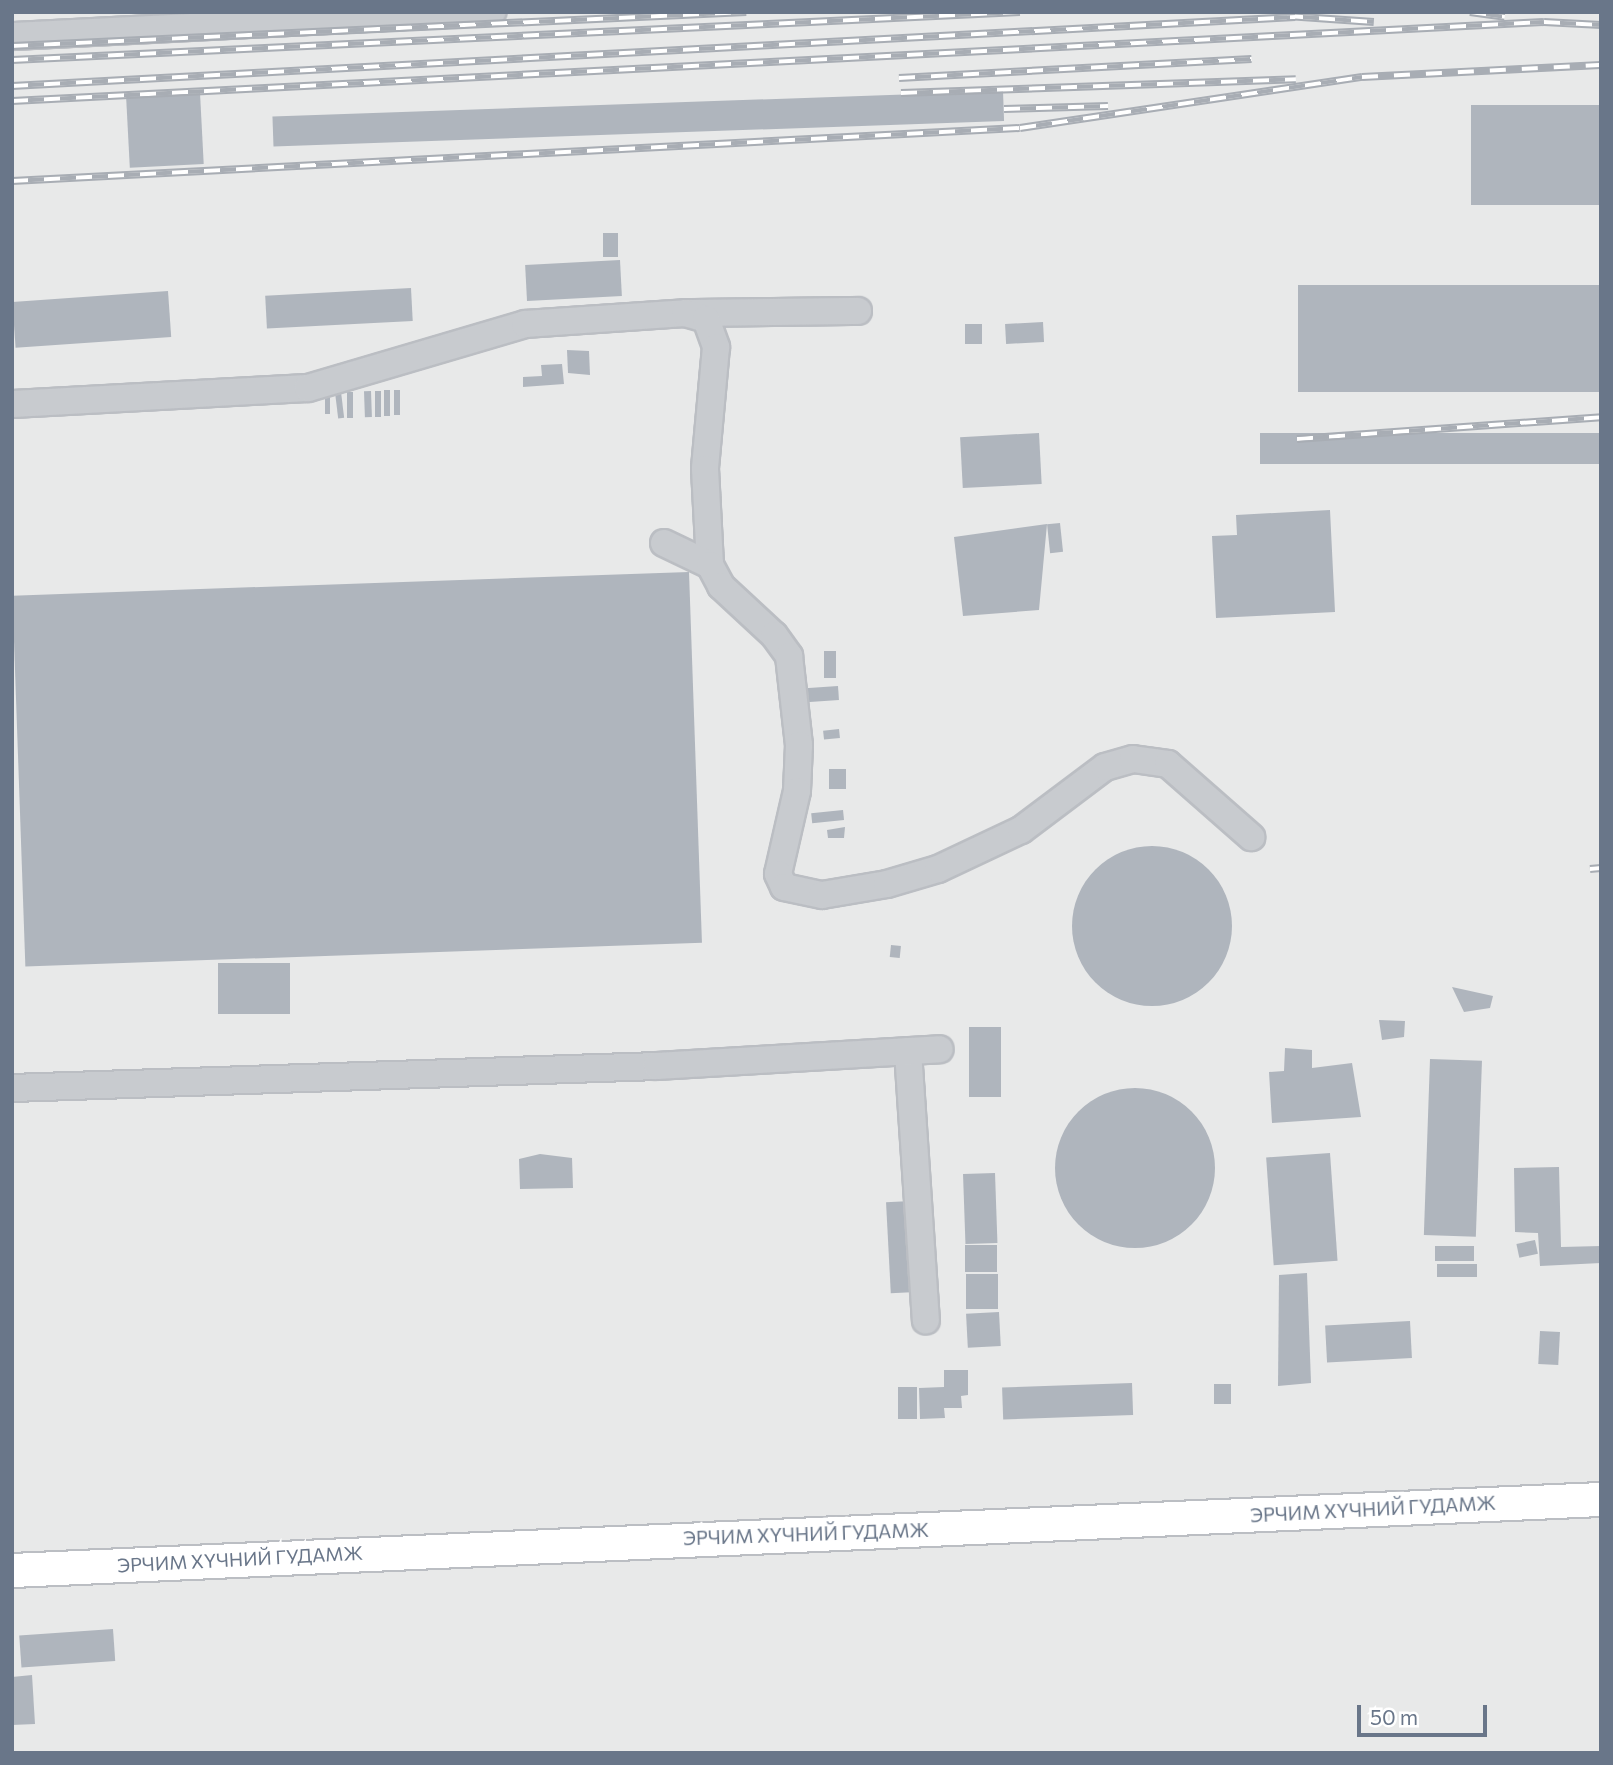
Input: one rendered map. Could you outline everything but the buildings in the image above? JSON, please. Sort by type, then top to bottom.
[{"type":"main road","name":"ЭРЧИМ ХҮЧНИЙ ГУДАМЖ","points":[[12,1570],[1601,1499]]},
{"type":"street","points":[[12,36],[492,12]]},
{"type":"street","points":[[12,404],[308,388],[526,324],[685,313],[858,311]]},
{"type":"street","points":[[685,313],[706,319],[716,347],[705,469],[710,565],[721,586],[774,635],[789,656],[799,745],[797,790],[778,874],[784,887],[822,895],[887,884],[938,870],[1021,830],[1105,767],[1133,758],[1168,764],[1251,837]]},
{"type":"street","points":[[664,544],[710,565]]},
{"type":"street","points":[[12,1088],[657,1066],[939,1049]]},
{"type":"street","points":[[908,1051],[926,1320]]},
{"type":"shaded area","points":[[12,12],[1601,12],[1601,1753],[12,1753]]},
{"type":"railway","points":[[12,46],[746,12]]},
{"type":"railway","points":[[12,60],[1020,12]]},
{"type":"railway","points":[[1470,12],[1505,17]]},
{"type":"railway","points":[[1287,16],[1374,22]]},
{"type":"railway","points":[[12,86],[1295,17]]},
{"type":"railway","points":[[12,101],[1544,22],[1601,25]]},
{"type":"railway","points":[[899,78],[1251,59]]},
{"type":"railway","points":[[12,181],[1020,128],[1362,77],[1601,65]]},
{"type":"railway","points":[[901,93],[1296,79]]},
{"type":"railway","points":[[1004,109],[1108,106]]},
{"type":"railway","points":[[1297,439],[1601,417]]},
{"type":"railway","points":[[1590,869],[1601,868]]}]
